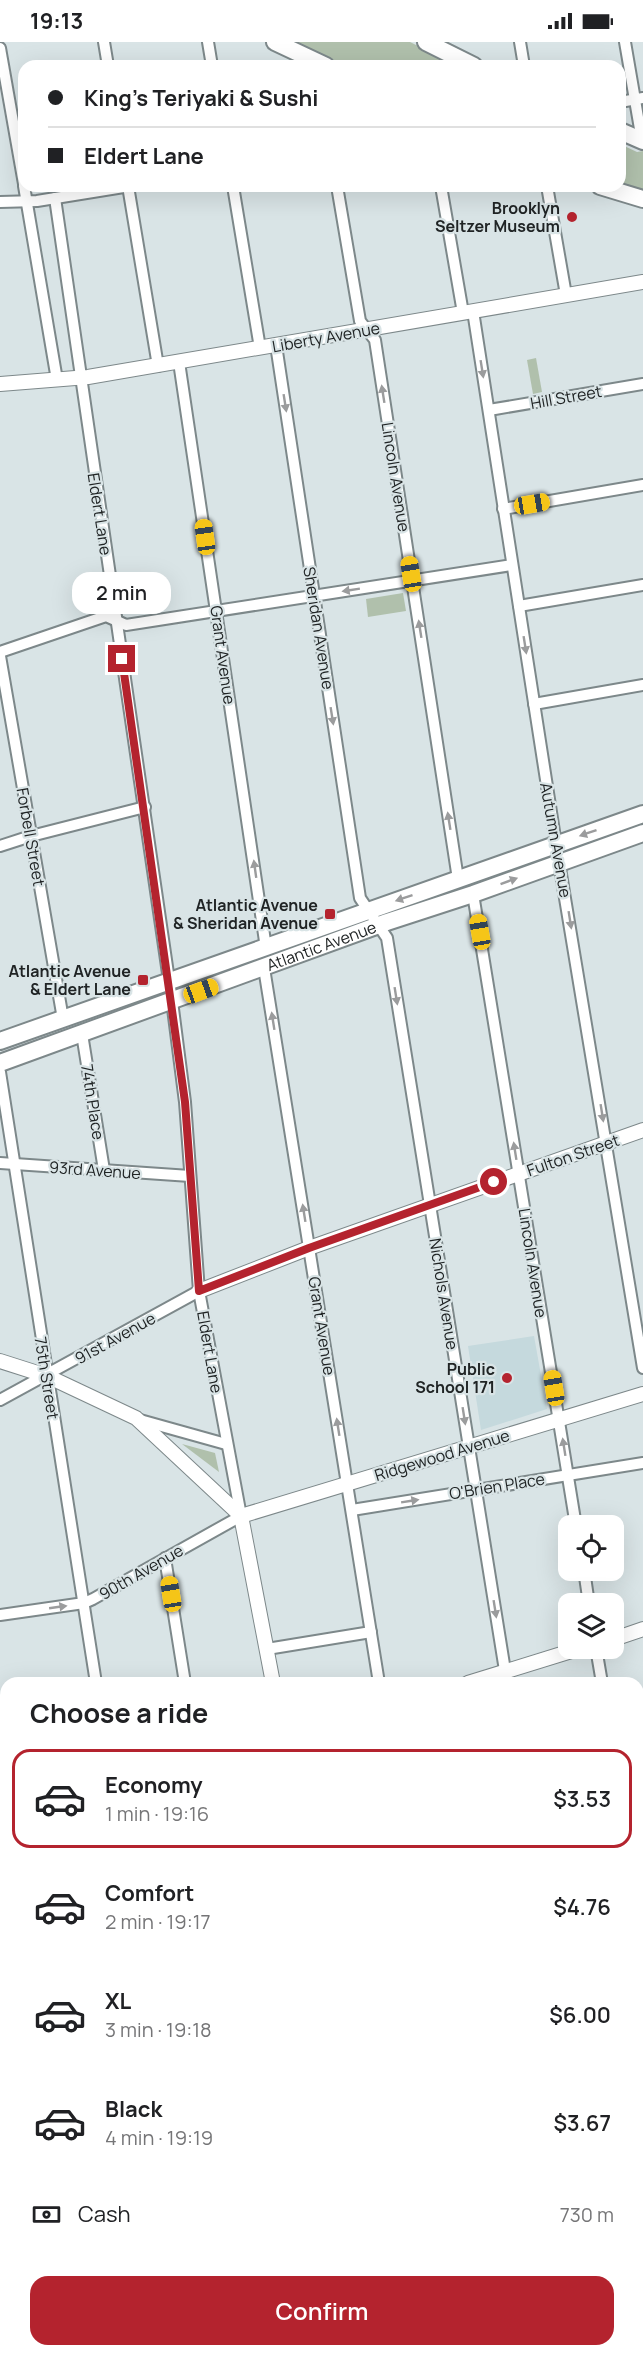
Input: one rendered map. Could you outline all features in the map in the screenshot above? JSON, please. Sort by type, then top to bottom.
[{"type":"main road","points":[[275,42],[312,60]]},
{"type":"main road","points":[[426,42],[462,60]]},
{"type":"main road","points":[[626,134],[641,140]]},
{"type":"main road","points":[[620,192],[643,199]]},
{"type":"main road","name":"Atlantic Avenue","points":[[0,1041],[643,814]]},
{"type":"main road","name":"Atlantic Avenue","points":[[0,1063],[378,925],[473,894],[643,833]]},
{"type":"street","points":[[104,42],[107,60]]},
{"type":"street","points":[[208,42],[211,60]]},
{"type":"street","points":[[520,42],[523,60]]},
{"type":"street","points":[[625,42],[639,99],[641,140]]},
{"type":"street","points":[[0,48],[18,151]]},
{"type":"street","points":[[25,192],[57,380]]},
{"type":"street","points":[[0,202],[55,198],[92,192]]},
{"type":"street","points":[[130,192],[158,366]]},
{"type":"street","points":[[233,192],[260,348]]},
{"type":"street","name":"Lincoln Avenue","points":[[338,192],[360,321],[375,340],[458,879]]},
{"type":"street","name":"Autumn Avenue","points":[[442,192],[489,410],[556,844],[643,1368]]},
{"type":"street","points":[[548,192],[566,295]]},
{"type":"street","name":"Eldert Lane","points":[[55,198],[172,1001],[185,1102],[199,1291],[226,1444],[272,1677]]},
{"type":"street","name":"Liberty Avenue","points":[[3,385],[80,378],[158,366],[643,282]]},
{"type":"street","name":"Sheridan Avenue","points":[[276,345],[360,898],[367,910]]},
{"type":"street","name":"Grant Avenue","points":[[179,362],[266,948]]},
{"type":"street","name":"Hill Street","points":[[489,410],[643,384]]},
{"type":"street","points":[[503,508],[643,485]]},
{"type":"street","points":[[0,654],[106,616],[126,625],[512,565]]},
{"type":"street","points":[[519,606],[643,585]]},
{"type":"street","name":"Forbell Street","points":[[0,654],[63,1018]]},
{"type":"street","points":[[534,704],[643,685]]},
{"type":"street","points":[[0,846],[145,807]]},
{"type":"street","name":"Lincoln Avenue","points":[[473,894],[574,1515]]},
{"type":"street","name":"Nichols Avenue","points":[[367,910],[387,938],[506,1677]]},
{"type":"street","name":"Grant Avenue","points":[[264,968],[379,1677]]},
{"type":"street","name":"74th Place","points":[[82,1034],[104,1170]]},
{"type":"street","name":"75th Street","points":[[0,1072],[95,1677]]},
{"type":"street","name":"Fulton Street","points":[[199,1291],[309,1248],[643,1130]]},
{"type":"street","name":"93rd Avenue","points":[[0,1163],[190,1176]]},
{"type":"street","name":"91st Avenue","points":[[0,1400],[199,1291]]},
{"type":"street","points":[[0,1361],[47,1376],[136,1418],[226,1444]]},
{"type":"street","name":"Ridgewood Avenue","points":[[241,1516],[643,1394]]},
{"type":"street","points":[[136,1418],[241,1516]]},
{"type":"street","name":"O'Brien Place","points":[[352,1510],[643,1463]]},
{"type":"street","name":"90th Avenue","points":[[0,1615],[84,1603],[241,1516]]},
{"type":"street","points":[[165,1558],[184,1677]]},
{"type":"street","points":[[624,1636],[643,1629]]},
{"type":"street","points":[[267,1649],[371,1632]]},
{"type":"street","points":[[506,1677],[558,1657]]},
{"type":"street","points":[[598,1659],[601,1677]]},
{"type":"shaded area","name":"Public School 171","points":[[534,1336],[547,1409],[481,1430],[468,1346]]},
{"type":"green space","points":[[295,42],[410,42],[446,60],[334,60]]},
{"type":"green space","points":[[626,147],[637,152],[643,151],[643,193],[626,187]]},
{"type":"green space","points":[[536,358],[542,392],[533,394],[527,360]]},
{"type":"green space","points":[[403,593],[406,611],[368,617],[366,599]]},
{"type":"green space","points":[[182,1444],[215,1453],[219,1472]]},
{"type":"place","name":"Brooklyn Seltzer Museum","points":[[572,217]]},
{"type":"place","name":"Atlantic Avenue & Sheridan Avenue","points":[[330,914]]},
{"type":"place","name":"Atlantic Avenue & Eldert Lane","points":[[143,980]]},
{"type":"place","name":"Public School 171","points":[[507,1378]]},
{"type":"route","points":[[122,659],[185,1102],[199,1291],[309,1248],[494,1182]]}]
